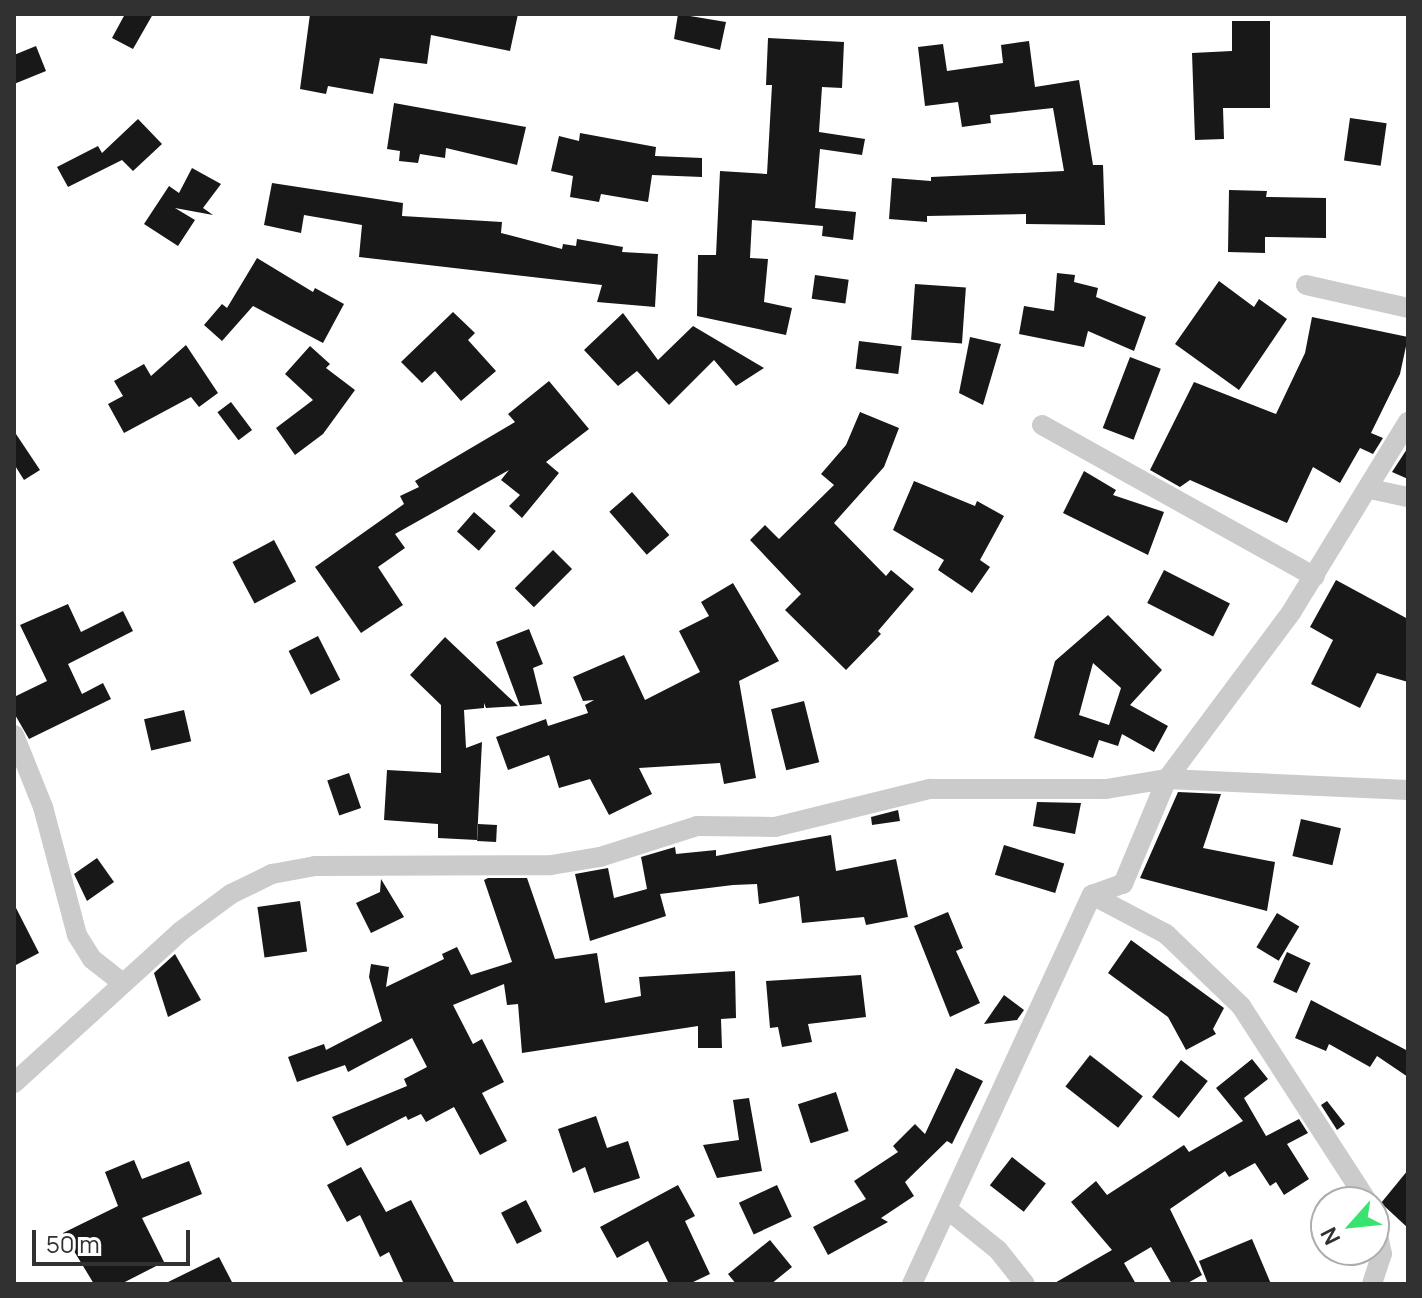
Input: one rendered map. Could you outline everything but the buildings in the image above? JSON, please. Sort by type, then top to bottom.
[{"type":"street","points":[[1306,285],[1408,308]]},
{"type":"street","points":[[912,1284],[1092,895],[1123,884],[1167,779],[1315,577],[1408,422]]},
{"type":"street","points":[[1042,425],[1315,577]]},
{"type":"street","points":[[1370,489],[1408,497]]},
{"type":"street","points":[[14,735],[43,807],[77,935],[92,959],[123,983]]},
{"type":"street","points":[[14,1083],[123,983],[218,903],[272,874],[315,866],[551,865],[600,857],[697,826],[775,827],[930,789],[1106,789],[1167,779],[1408,790]]},
{"type":"street","points":[[1092,895],[1166,934],[1241,1006],[1358,1186]]},
{"type":"street","points":[[947,1209],[998,1250],[1025,1284]]}]
